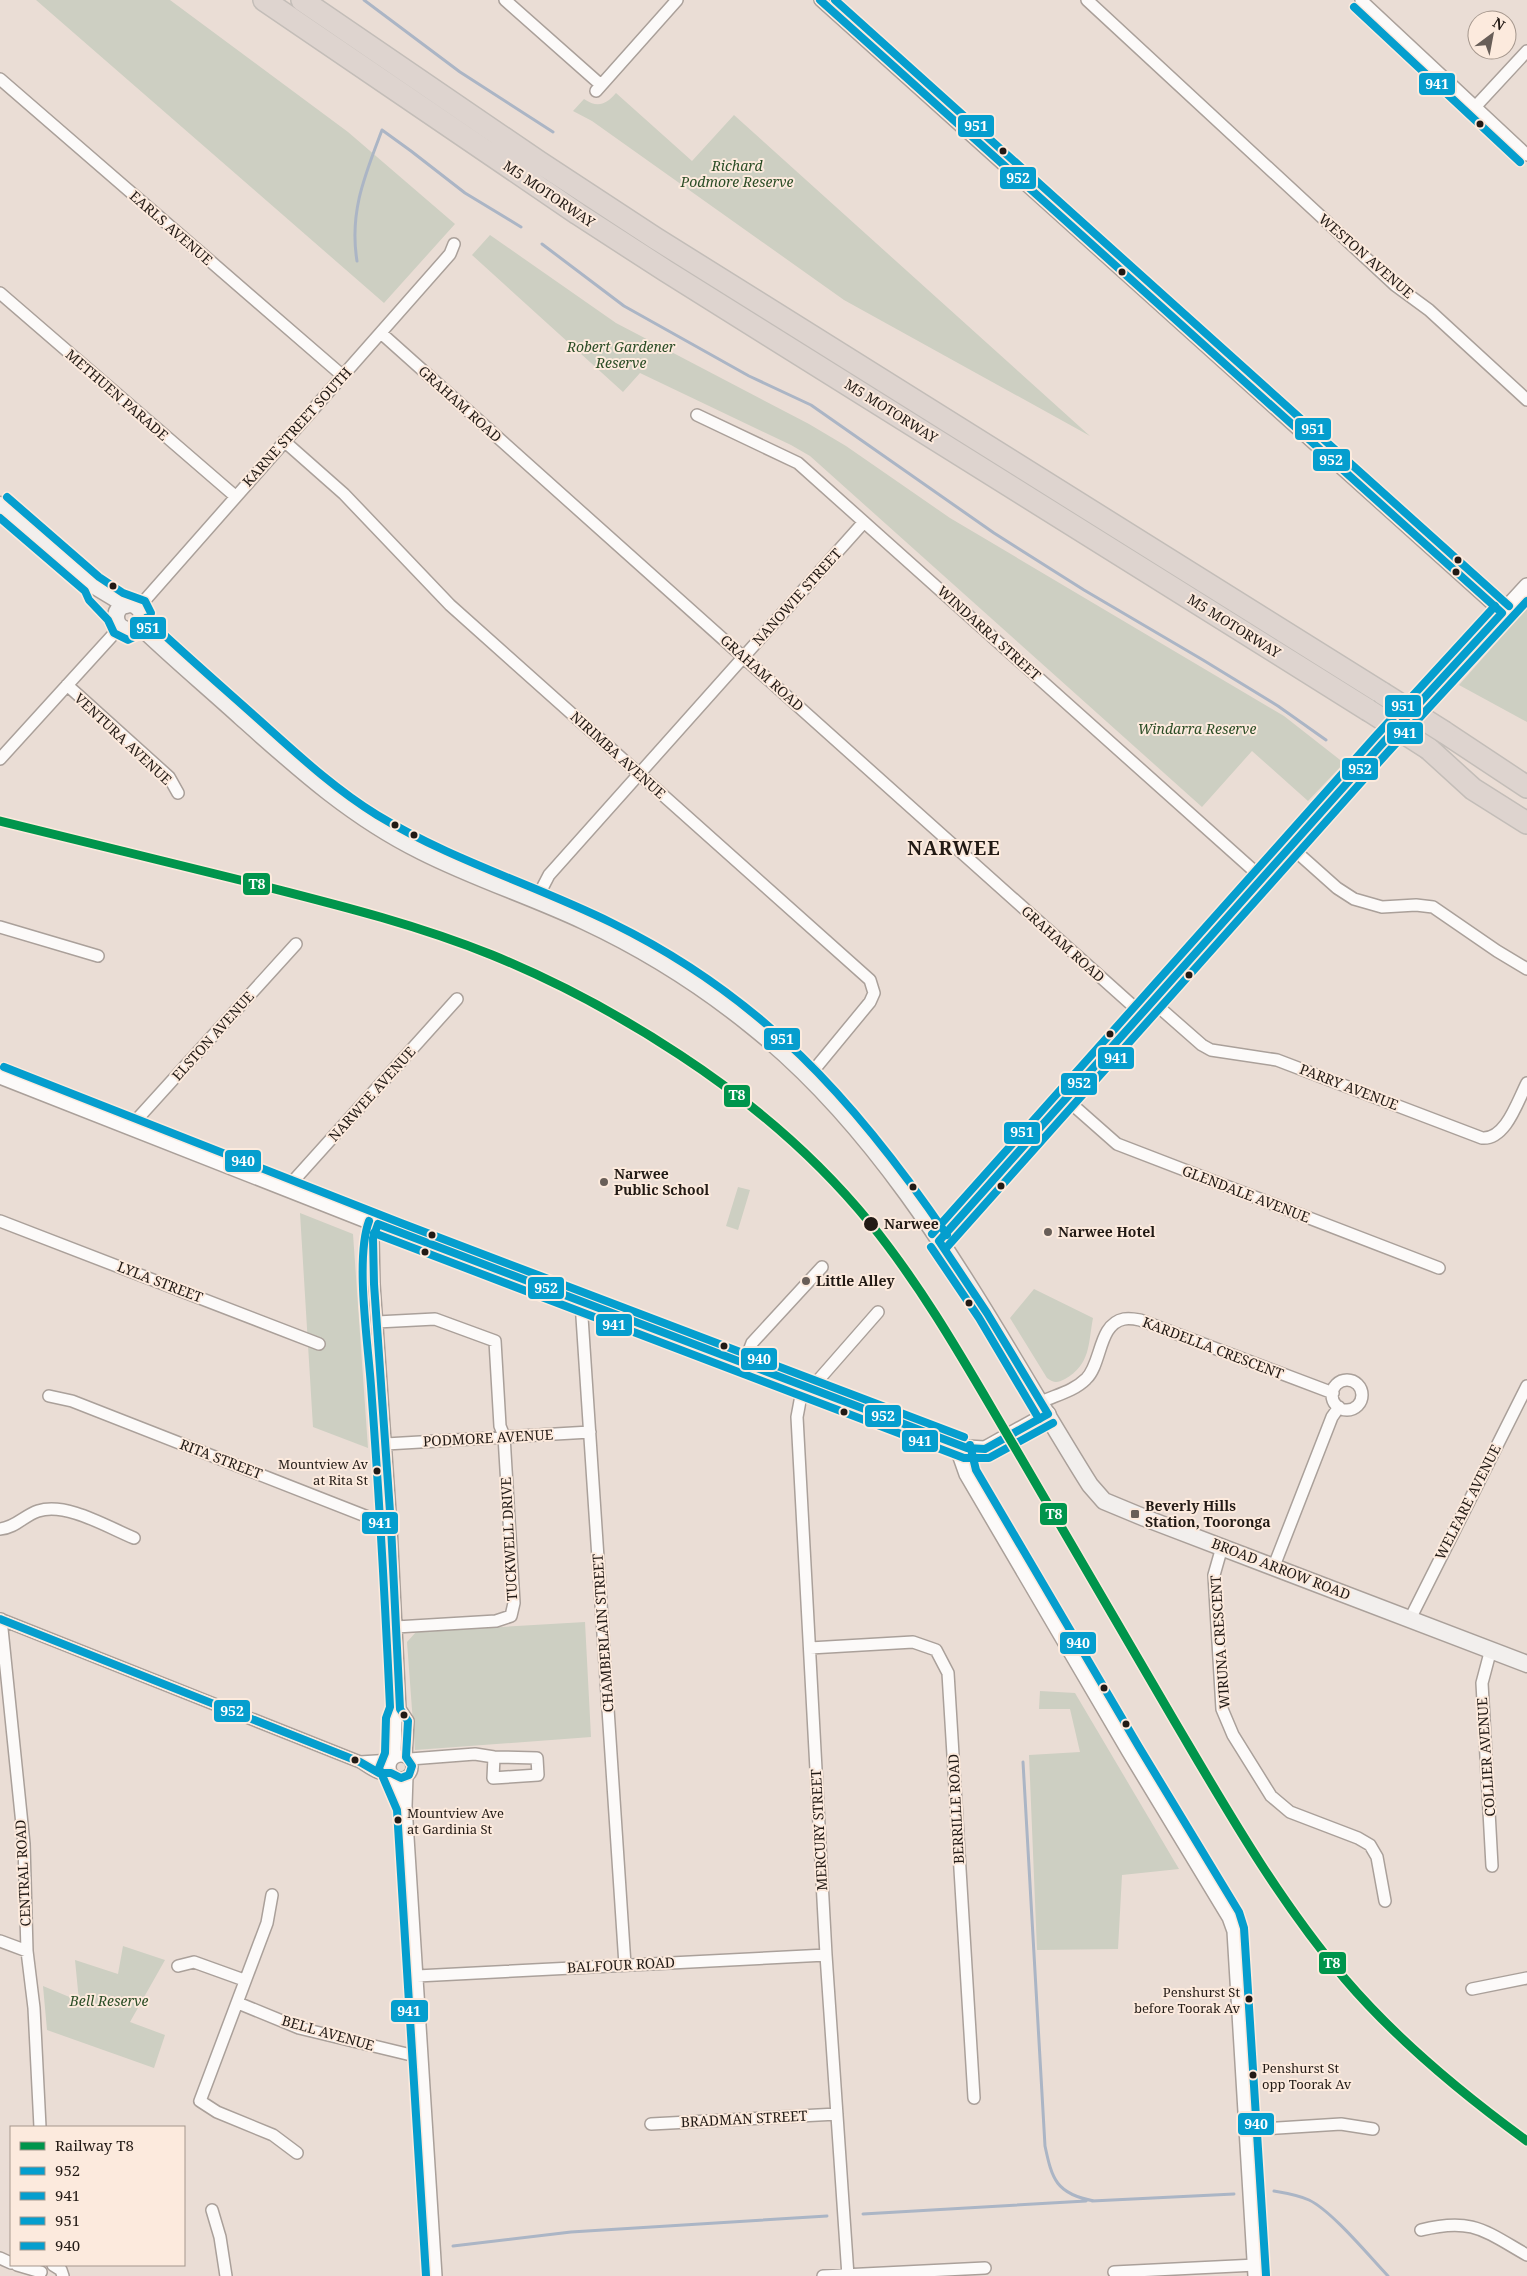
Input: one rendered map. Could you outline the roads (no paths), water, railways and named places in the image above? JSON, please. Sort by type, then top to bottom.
[{"type":"highway","name":"M5 MOTORWAY","points":[[264,0],[578,214],[666,271],[1429,749],[1527,808]]},
{"type":"highway","name":"M5 MOTORWAY","points":[[302,0],[522,151],[655,238],[1444,732],[1527,787]]},
{"type":"highway","points":[[1444,732],[1527,773]]},
{"type":"highway","points":[[1429,749],[1473,790],[1527,823]]},
{"type":"main road","points":[[0,505],[125,614]]},
{"type":"main road","name":"BROAD ARROW ROAD","points":[[125,614],[142,618],[139,625],[312,781],[371,824],[420,851],[609,933],[694,983],[752,1026],[809,1076],[893,1174],[939,1241],[1097,1494],[1104,1501],[1527,1664]]},
{"type":"street","points":[[505,0],[598,88],[677,0]]},
{"type":"street","points":[[820,0],[1502,613]]},
{"type":"street","name":"WESTON AVENUE","points":[[1087,0],[1395,284],[1429,310],[1527,400]]},
{"type":"street","points":[[1361,0],[1527,155]]},
{"type":"street","points":[[1476,106],[1527,51]]},
{"type":"street","name":"EARLS AVENUE","points":[[0,79],[343,376]]},
{"type":"street","name":"KARNE STREET SOUTH","points":[[0,759],[67,686],[125,614],[235,496],[381,333],[450,254],[454,244]]},
{"type":"street","name":"METHUEN PARADE","points":[[0,293],[235,496]]},
{"type":"street","name":"GRAHAM ROAD","points":[[381,333],[1142,1014]]},
{"type":"street","name":"WINDARRA STREET","points":[[697,416],[798,463],[1262,878]]},
{"type":"street","name":"NIRIMBA AVENUE","points":[[284,441],[344,494],[450,605],[870,980],[874,993],[870,1002],[809,1076]]},
{"type":"street","name":"NANOWIE STREET","points":[[536,900],[549,875],[864,522]]},
{"type":"street","points":[[1424,698],[1527,586]]},
{"type":"street","name":"VENTURA AVENUE","points":[[67,686],[169,777],[178,793]]},
{"type":"street","points":[[939,1241],[1382,745]]},
{"type":"street","points":[[1291,847],[1337,888],[1354,900],[1382,907],[1416,905],[1433,907],[1527,969]]},
{"type":"street","points":[[0,927],[98,956]]},
{"type":"street","name":"ELSTON AVENUE","points":[[130,1127],[296,944]]},
{"type":"street","name":"NARWEE AVENUE","points":[[287,1188],[457,999]]},
{"type":"street","name":"PARRY AVENUE","points":[[1153,1002],[1202,1046],[1211,1050],[1277,1060],[1482,1138],[1496,1136],[1503,1129],[1527,1082]]},
{"type":"street","points":[[0,1076],[378,1224],[960,1446],[973,1450],[986,1449],[1044,1408]]},
{"type":"street","name":"GLENDALE AVENUE","points":[[1066,1099],[1117,1144],[1438,1268]]},
{"type":"street","name":"LYLA STREET","points":[[0,1221],[320,1344]]},
{"type":"street","points":[[378,1224],[373,1238],[400,1709],[408,1721],[401,1758],[389,1766],[398,1775]]},
{"type":"street","points":[[744,1364],[752,1343],[822,1267]]},
{"type":"street","name":"CHAMBERLAIN STREET","points":[[581,1302],[624,1964]]},
{"type":"street","name":"MERCURY STREET","points":[[848,2275],[826,1955],[797,1417],[800,1401],[878,1312]]},
{"type":"street","points":[[377,1322],[435,1318],[495,1341],[500,1426],[504,1436]]},
{"type":"street","name":"KARDELLA CRESCENT","points":[[1044,1408],[1086,1380],[1092,1373],[1108,1332],[1124,1319],[1140,1320],[1333,1393]]},
{"type":"street","points":[[1346,1381],[1355,1383],[1360,1389],[1362,1397],[1358,1405],[1351,1409],[1339,1407],[1334,1401],[1333,1393],[1337,1384],[1346,1381]]},
{"type":"street","name":"WELFARE AVENUE","points":[[1410,1618],[1527,1386]]},
{"type":"street","name":"RITA STREET","points":[[49,1396],[72,1401],[391,1526]]},
{"type":"street","points":[[1274,1566],[1332,1417],[1339,1407]]},
{"type":"street","name":"PODMORE AVENUE","points":[[386,1444],[590,1432]]},
{"type":"street","name":"TUCKWELL DRIVE","points":[[396,1628],[496,1621],[511,1616],[514,1603],[504,1436]]},
{"type":"street","points":[[960,1446],[961,1457],[967,1474],[1230,1918],[1235,1930],[1256,2270],[1114,2272]]},
{"type":"street","points":[[0,1529],[15,1524],[38,1511],[52,1509],[68,1510],[134,1538]]},
{"type":"street","name":"WIRUNA CRESCENT","points":[[1222,1547],[1214,1575],[1222,1709],[1233,1735],[1271,1796],[1290,1812],[1358,1838],[1370,1845],[1377,1857],[1385,1901]]},
{"type":"street","points":[[0,1619],[360,1762],[384,1775],[398,1775],[412,1770],[401,1758]]},
{"type":"street","name":"CENTRAL ROAD","points":[[0,1619],[24,1844],[27,1952],[34,2008],[40,2126]]},
{"type":"street","name":"BERRILLE ROAD","points":[[810,1648],[913,1642],[936,1650],[948,1673],[974,2098]]},
{"type":"street","name":"COLLIER AVENUE","points":[[1490,1649],[1485,1663],[1482,1683],[1492,1866]]},
{"type":"street","points":[[360,1762],[475,1754],[494,1757]]},
{"type":"street","points":[[398,1775],[396,1785],[406,1806],[436,2276]]},
{"type":"street","points":[[272,1895],[267,1923],[200,2100],[217,2112],[273,2135],[297,2153]]},
{"type":"street","points":[[0,1941],[27,1952]]},
{"type":"street","name":"BALFOUR ROAD","points":[[417,1976],[826,1955]]},
{"type":"street","points":[[178,1966],[194,1962],[244,1980]]},
{"type":"street","points":[[1472,1989],[1527,1978]]},
{"type":"street","name":"BELL AVENUE","points":[[238,2003],[299,2028],[406,2054],[421,2055]]},
{"type":"street","name":"BRADMAN STREET","points":[[651,2124],[837,2114]]},
{"type":"street","points":[[1248,2130],[1341,2124],[1373,2129]]},
{"type":"street","points":[[212,2210],[220,2237],[226,2276]]},
{"type":"street","points":[[1421,2230],[1446,2224],[1461,2224],[1487,2232],[1527,2255]]},
{"type":"street","points":[[41,2267],[61,2270],[63,2276]]},
{"type":"street","points":[[823,2276],[986,2268]]},
{"type":"waterway","points":[[364,0],[460,72],[553,132]]},
{"type":"waterway","points":[[357,261],[355,226],[360,194],[382,130],[465,193],[521,227]]},
{"type":"waterway","points":[[542,244],[624,306],[749,376],[811,405],[994,533],[1084,590],[1278,706],[1326,740]]},
{"type":"waterway","points":[[1023,1762],[1045,2146],[1050,2168],[1058,2183],[1071,2194],[1094,2201]]},
{"type":"waterway","points":[[1274,2191],[1301,2197],[1318,2206],[1339,2224],[1388,2276]]},
{"type":"waterway","points":[[1092,2201],[1234,2194]]},
{"type":"waterway","points":[[863,2214],[1086,2201]]},
{"type":"waterway","points":[[453,2246],[571,2232],[827,2216]]},
{"type":"rail line","name":"T8","points":[[0,821],[340,906],[402,923],[492,955],[589,1000],[635,1027],[680,1055],[757,1111],[828,1176],[870,1223],[910,1276],[980,1389],[1214,1788],[1254,1854],[1297,1918],[1365,2002],[1408,2045],[1454,2085],[1527,2141]]},
{"type":"place","name":"Narwee Public School","points":[[604,1182]]},
{"type":"place","name":"Narwee","points":[[871,1224]]},
{"type":"place","name":"Narwee Hotel","points":[[1048,1232]]},
{"type":"place","name":"Little Alley","points":[[806,1281]]},
{"type":"place","name":"Mountview Av at Rita St","points":[[377,1471]]},
{"type":"place","name":"Beverly Hills Station, Tooronga","points":[[1135,1514]]},
{"type":"place","name":"Mountview Ave at Gardinia St","points":[[398,1820]]},
{"type":"place","name":"Penshurst St before Toorak Av","points":[[1249,1999]]},
{"type":"place","name":"Penshurst St opp Toorak Av","points":[[1253,2075]]},
{"type":"district","name":"NARWEE","points":[[954,848]]},
{"type":"park label","name":"Richard Podmore Reserve","points":[[737,174]]},
{"type":"park label","name":"Robert Gardener Reserve","points":[[621,356]]},
{"type":"park label","name":"Windarra Reserve","points":[[1197,729]]},
{"type":"park label","name":"Bell Reserve","points":[[109,2001]]}]
